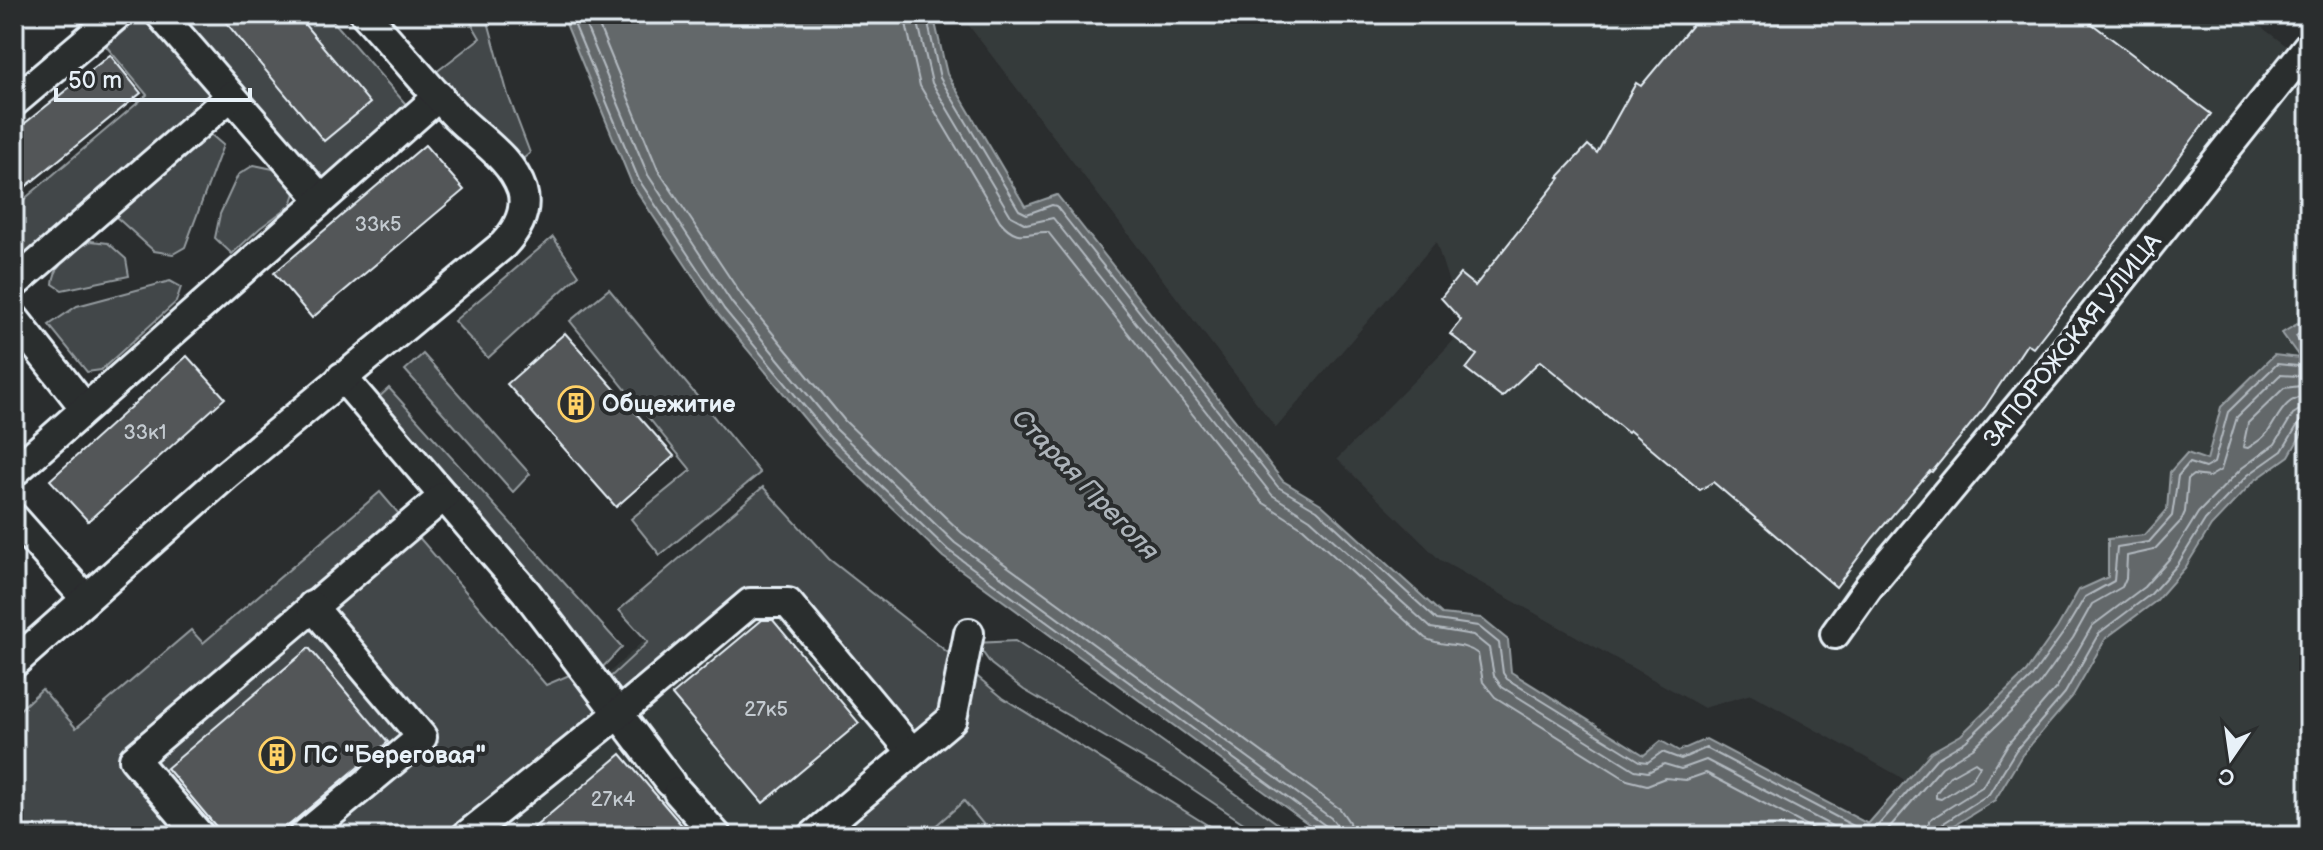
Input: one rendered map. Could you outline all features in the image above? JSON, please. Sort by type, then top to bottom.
[{"type":"street","points":[[14,102],[118,14]]},
{"type":"street","points":[[160,14],[321,199]]},
{"type":"street","points":[[14,663],[342,377],[503,245],[518,228],[523,210],[522,191],[510,168],[365,14]]},
{"type":"street","name":"ЗАПОРОЖСКАЯ УЛИЦА","points":[[1835,634],[1869,586],[2051,368],[2304,51]]},
{"type":"street","points":[[14,284],[231,96]]},
{"type":"street","points":[[14,472],[439,96]]},
{"type":"street","points":[[14,318],[85,408]]},
{"type":"street","points":[[342,377],[526,592],[674,787],[717,836]]},
{"type":"street","points":[[200,836],[134,759],[444,496]]},
{"type":"street","points":[[14,518],[86,599]]},
{"type":"street","points":[[466,836],[750,603],[788,603],[912,752]]},
{"type":"street","points":[[303,836],[422,737],[312,606]]},
{"type":"street","points":[[813,836],[952,719],[969,633]]},
{"type":"shaded area","points":[[143,14],[206,81],[211,93],[209,102],[14,270],[14,191],[22,201],[147,95],[106,46]]},
{"type":"shaded area","points":[[176,14],[327,14],[410,109],[331,179],[317,176]]},
{"type":"shaded area","points":[[466,14],[486,14],[508,95],[530,153],[517,164],[431,76],[480,38]]},
{"type":"shaded area","points":[[960,14],[2244,14],[2300,56],[2297,80],[2309,69],[2309,836],[1986,836],[1897,775],[1751,694],[1704,708],[1440,560],[1337,459],[1464,330],[1436,242],[1276,428]]},
{"type":"shaded area","points":[[209,133],[223,145],[185,247],[173,254],[154,251],[115,216]]},
{"type":"shaded area","points":[[254,165],[273,169],[296,190],[291,205],[232,254],[215,238],[220,214],[238,175]]},
{"type":"shaded area","points":[[553,237],[579,275],[488,358],[454,321]]},
{"type":"shaded area","points":[[91,241],[108,243],[126,259],[129,276],[62,290],[53,284],[61,264]]},
{"type":"shaded area","points":[[170,281],[181,287],[176,302],[101,370],[87,372],[49,325],[77,306]]},
{"type":"shaded area","points":[[609,289],[760,473],[660,555],[631,519],[691,470],[570,321]]},
{"type":"shaded area","points":[[423,354],[530,474],[513,492],[405,370]]},
{"type":"shaded area","points":[[389,388],[622,647],[601,669],[375,401]]},
{"type":"shaded area","points":[[763,487],[829,559],[951,655],[944,716],[913,734],[792,595],[750,593],[621,702],[604,683],[648,642],[619,610]]},
{"type":"shaded area","points":[[380,492],[546,685],[574,673],[589,702],[601,715],[450,836],[14,836],[14,715],[42,689],[76,728],[191,630],[203,643]]},
{"type":"shaded area","points":[[775,517],[1155,836],[419,836],[575,705]]},
{"type":"shaded area","points":[[1015,641],[1099,696],[1295,836],[1263,836],[1176,778],[1024,690],[991,664],[976,643]]},
{"type":"shaded area","points":[[973,673],[1003,698],[1225,836],[993,836],[964,801],[924,836],[830,836],[959,728]]},
{"type":"water","name":"Старая Преголя","points":[[562,14],[933,14],[947,74],[1025,206],[1057,195],[1283,481],[1321,504],[1442,614],[1481,618],[1508,640],[1511,672],[1644,755],[1661,741],[1679,751],[1706,739],[1868,824],[1931,752],[1961,735],[2026,672],[2079,590],[2108,577],[2108,539],[2145,535],[2167,510],[2170,472],[2187,453],[2207,460],[2221,407],[2274,355],[2300,358],[2282,333],[2309,317],[2309,421],[2289,456],[2254,481],[2211,526],[2185,568],[2156,601],[2106,638],[2072,697],[2022,755],[1995,800],[1937,836],[1325,836],[943,557],[823,441],[718,314],[632,184]]},
{"type":"building","points":[[219,14],[296,14],[370,103],[324,141]]},
{"type":"building","points":[[1701,14],[2079,14],[2211,114],[2033,348],[2027,344],[1985,407],[1873,538],[1836,587],[1713,482],[1700,490],[1540,361],[1502,397],[1466,369],[1477,355],[1450,334],[1461,320],[1441,298],[1460,274],[1475,286],[1558,177],[1588,145],[1597,153],[1636,83],[1641,86]]},
{"type":"building","points":[[110,55],[141,93],[24,188],[14,176],[14,132]]},
{"type":"building","points":[[425,145],[464,190],[312,318],[274,273]]},
{"type":"building","name":"Общежитие","points":[[565,333],[674,456],[616,507],[507,384]]},
{"type":"building","points":[[187,356],[225,398],[88,521],[50,480]]},
{"type":"building","points":[[762,620],[773,620],[859,723],[763,803],[672,695]]},
{"type":"building","name":"ПС \"Береговая\"","points":[[309,648],[388,742],[276,836],[224,836],[167,768]]},
{"type":"building","points":[[621,754],[691,836],[524,836]]},
{"type":"place","name":"Общежитие","points":[[576,404]]},
{"type":"place","name":"ПС \"Береговая\"","points":[[277,755]]}]
